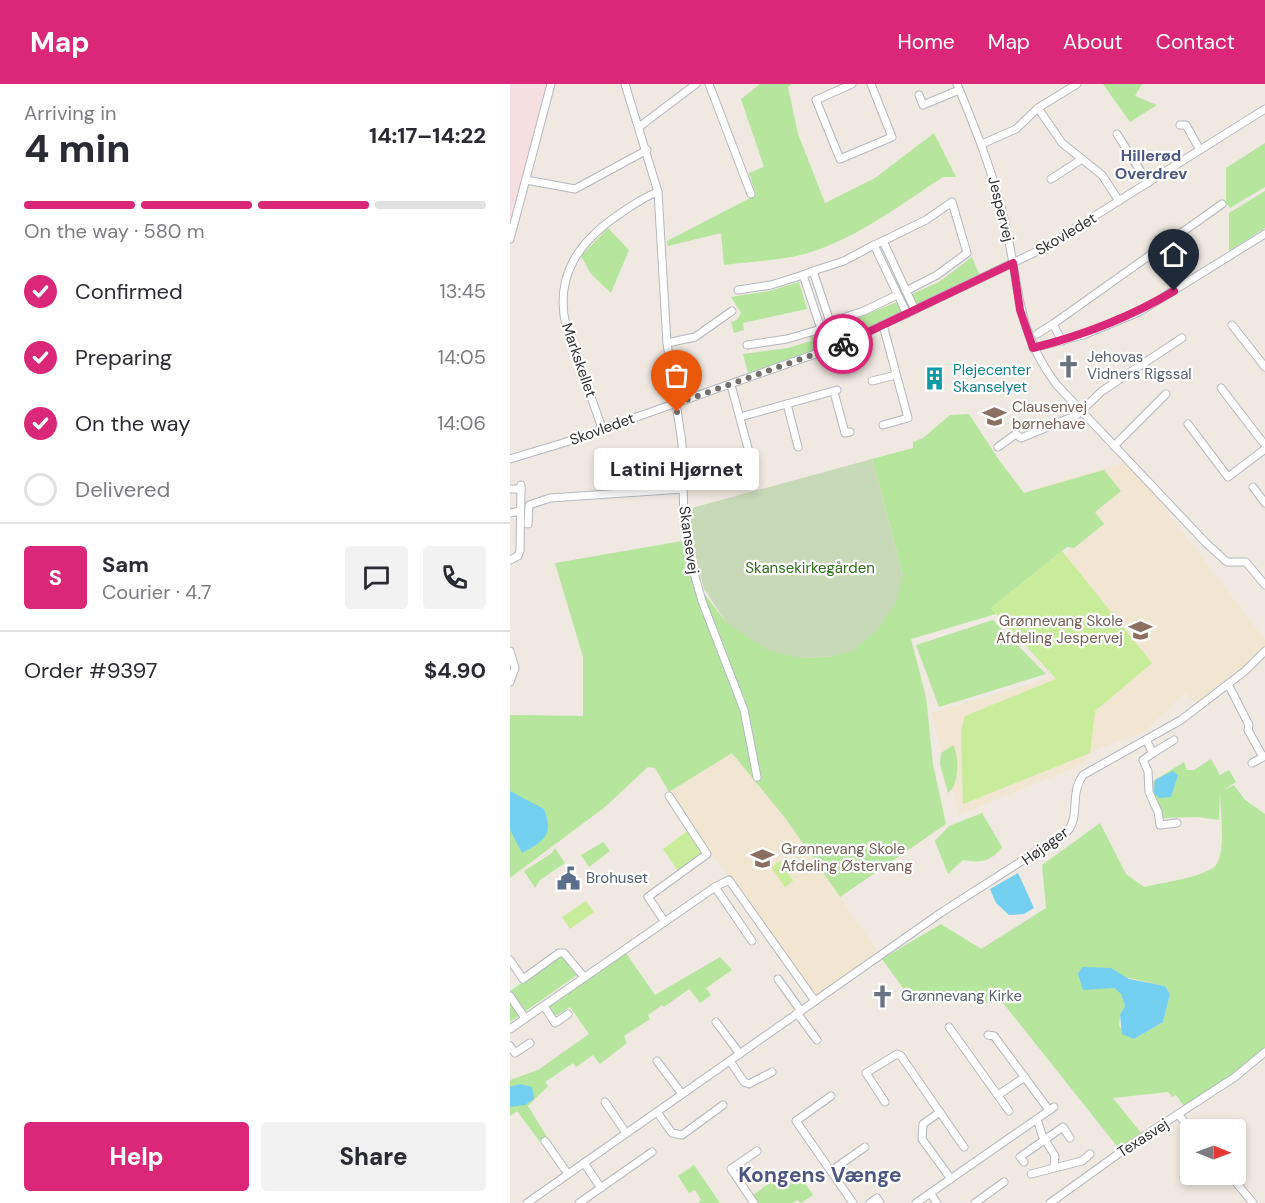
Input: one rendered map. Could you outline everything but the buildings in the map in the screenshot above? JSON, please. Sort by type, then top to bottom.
[{"type":"street","points":[[510,239],[551,84]]},
{"type":"street","name":"Skansevej","points":[[625,84],[658,192],[664,258],[667,343],[682,443],[686,541],[695,580],[744,710],[757,777]]},
{"type":"street","points":[[639,127],[696,84]]},
{"type":"street","points":[[709,84],[750,194]]},
{"type":"street","points":[[852,84],[816,100],[840,159],[892,137],[871,84]]},
{"type":"street","points":[[982,144],[1016,129],[1038,108],[1077,84]]},
{"type":"street","name":"Jespervej","points":[[919,95],[923,105],[958,87],[982,144],[999,198],[1020,310],[1033,348],[1054,382],[1227,562],[1232,564],[1243,560],[1265,585]]},
{"type":"street","points":[[1038,108],[1062,143],[1101,174],[1119,201]]},
{"type":"street","name":"Skovledet","points":[[510,457],[675,404],[838,346],[1042,249],[1265,109]]},
{"type":"street","points":[[1180,125],[1186,125],[1200,150]]},
{"type":"street","points":[[1117,134],[1148,183]]},
{"type":"street","points":[[526,180],[575,189],[647,150]]},
{"type":"street","points":[[1051,179],[1082,159]]},
{"type":"street","name":"Markskellet","points":[[602,428],[566,326],[563,312],[564,284],[575,255],[599,227],[658,192]]},
{"type":"street","points":[[738,290],[771,285],[844,261],[926,220],[952,201],[967,253],[937,275],[906,291]]},
{"type":"street","points":[[1037,334],[1222,204]]},
{"type":"street","points":[[1033,348],[1062,341],[1139,312],[1265,234]]},
{"type":"street","points":[[883,242],[915,310]]},
{"type":"street","points":[[874,245],[907,314]]},
{"type":"street","points":[[813,271],[838,346]]},
{"type":"street","points":[[803,275],[828,350]]},
{"type":"street","points":[[830,322],[864,311],[897,295]]},
{"type":"street","points":[[667,343],[695,337],[732,311]]},
{"type":"street","points":[[1053,324],[1062,341]]},
{"type":"street","points":[[883,325],[908,418],[883,425]]},
{"type":"street","points":[[1232,325],[1265,367]]},
{"type":"street","points":[[747,345],[787,339],[821,329]]},
{"type":"street","points":[[998,447],[1016,434],[1021,438],[1081,412],[1102,391],[1182,338]]},
{"type":"street","points":[[872,381],[896,375]]},
{"type":"street","points":[[731,385],[752,463]]},
{"type":"street","points":[[1188,424],[1228,477],[1265,447],[1221,388]]},
{"type":"street","points":[[740,417],[836,391],[845,433],[849,432]]},
{"type":"street","points":[[1114,446],[1166,394]]},
{"type":"street","points":[[787,404],[798,447]]},
{"type":"street","points":[[1253,486],[1265,504]]},
{"type":"street","points":[[510,489],[521,487],[520,551],[518,556],[510,560]]},
{"type":"street","points":[[528,524],[529,505],[550,498],[683,489]]},
{"type":"street","points":[[510,513],[520,511]]},
{"type":"street","points":[[510,651],[515,668],[510,682]]},
{"type":"street","name":"Højager","points":[[526,1203],[942,912],[1067,832],[1073,822],[1077,784],[1083,775],[1181,720],[1262,661],[1265,651]]},
{"type":"street","points":[[1228,684],[1249,725],[1248,730],[1264,756],[1252,763]]},
{"type":"street","points":[[1146,740],[1153,753]]},
{"type":"street","points":[[1174,740],[1143,760],[1150,777],[1149,792],[1158,812],[1160,825],[1177,823]]},
{"type":"street","points":[[665,922],[648,897],[707,854],[669,796]]},
{"type":"street","points":[[510,1029],[725,881],[732,882],[815,1001]]},
{"type":"street","points":[[715,887],[752,941]]},
{"type":"street","points":[[510,960],[523,979],[559,953],[564,953],[584,977]]},
{"type":"street","points":[[778,979],[817,1040]]},
{"type":"street","points":[[510,996],[525,1018]]},
{"type":"street","points":[[544,1006],[555,1023],[568,1014]]},
{"type":"street","points":[[716,1022],[740,1054]]},
{"type":"street","points":[[949,1027],[1009,1111]]},
{"type":"street","points":[[916,1203],[1052,1109],[994,1036],[988,1035]]},
{"type":"street","points":[[510,1046],[515,1053],[530,1044]]},
{"type":"street","name":"Texasvej","points":[[1050,1203],[1235,1077],[1265,1052]]},
{"type":"street","points":[[885,1102],[866,1073],[897,1054],[901,1056],[964,1147]]},
{"type":"street","points":[[657,1061],[682,1094]]},
{"type":"street","points":[[730,1061],[744,1082],[749,1084],[772,1072]]},
{"type":"street","points":[[998,1095],[1025,1077]]},
{"type":"street","points":[[831,1096],[796,1121],[853,1203]]},
{"type":"street","points":[[605,1102],[626,1133]]},
{"type":"street","points":[[657,1112],[672,1133],[682,1135],[723,1105]]},
{"type":"street","points":[[940,1112],[923,1124],[922,1139],[951,1179]]},
{"type":"street","points":[[1178,1114],[1182,1119]]},
{"type":"street","points":[[1037,1119],[1044,1140],[1055,1156],[1054,1166]]},
{"type":"street","points":[[1024,1162],[1020,1157],[1063,1127],[1070,1138]]},
{"type":"street","points":[[545,1141],[568,1174]]},
{"type":"street","points":[[831,1171],[865,1147]]},
{"type":"street","points":[[754,1203],[731,1169],[757,1151]]},
{"type":"street","points":[[579,1203],[652,1152]]},
{"type":"street","points":[[1031,1174],[1054,1166],[1082,1161],[1089,1154]]},
{"type":"street","points":[[584,1162],[602,1188]]},
{"type":"street","points":[[975,1203],[1004,1182]]},
{"type":"street","points":[[1238,1185],[1253,1203]]},
{"type":"street","points":[[930,1193],[937,1203]]},
{"type":"street","points":[[870,1203],[877,1198],[880,1203]]},
{"type":"shaded area","points":[[510,84],[548,84],[510,228]]},
{"type":"shaded area","name":"Grønnevang Skole Afdeling Jespervej","points":[[1126,462],[1141,478],[1265,640],[1265,647],[1259,656],[1197,706],[1186,692],[1144,732],[1092,751],[1083,764],[959,815],[931,713],[1060,675],[1002,600],[1074,547],[1030,490]]},
{"type":"shaded area","name":"Grønnevang Skole Afdeling Østervang","points":[[732,753],[786,819],[882,958],[817,1003],[669,792]]},
{"type":"green space","points":[[760,84],[792,84],[788,87],[798,134],[825,203],[875,178],[934,133],[956,177],[943,177],[863,229],[829,246],[800,255],[724,265],[721,233],[668,246],[667,241],[756,195],[749,173],[764,167],[741,99]]},
{"type":"green space","points":[[1103,84],[1142,84],[1135,96],[1157,105],[1130,122]]},
{"type":"green space","points":[[1265,143],[1265,187],[1230,208],[1226,203],[1226,168]]},
{"type":"green space","points":[[1265,191],[1265,228],[1229,251],[1229,213]]},
{"type":"green space","points":[[608,228],[629,250],[611,293],[591,274],[581,256]]},
{"type":"green space","points":[[972,257],[979,274],[917,304],[912,294],[939,282]]},
{"type":"green space","points":[[799,282],[807,309],[743,323],[744,330],[734,333],[731,322],[737,320],[741,313],[731,297],[769,291]]},
{"type":"green space","points":[[897,302],[902,311],[840,340],[836,327]]},
{"type":"green space","points":[[819,332],[823,347],[748,373],[743,354],[788,348],[811,341],[809,335]]},
{"type":"green space","points":[[969,414],[1024,493],[1104,470],[1121,491],[1095,512],[1104,524],[1074,548],[1067,547],[991,608],[996,614],[911,639],[926,697],[933,764],[946,824],[840,897],[786,819],[732,753],[669,792],[655,768],[648,767],[605,807],[510,878],[510,715],[583,716],[583,657],[555,563],[682,541],[689,574],[726,622],[802,658],[832,656],[903,575],[872,459],[913,448],[913,442],[923,438],[950,415]]},
{"type":"green space","name":"Skansekirkegården","points":[[872,459],[903,575],[895,605],[879,628],[853,651],[832,656],[802,658],[767,650],[726,622],[704,589],[692,544],[688,509]]},
{"type":"green space","points":[[1062,551],[1152,663],[1095,711],[1090,753],[963,804],[961,731],[965,716],[1056,679],[991,608]]},
{"type":"green space","points":[[993,620],[1046,674],[939,707],[916,645]]},
{"type":"green space","points":[[953,745],[957,770],[955,783],[948,793],[940,764],[941,753]]},
{"type":"green space","points":[[1211,759],[1220,775],[1229,770],[1236,782],[1222,791],[1234,785],[1245,800],[1265,814],[1265,1055],[1184,1106],[1176,1095],[1172,1097],[1168,1092],[1113,1098],[1142,1134],[1120,1150],[999,998],[984,1004],[966,996],[913,1002],[882,959],[941,924],[981,949],[1046,908],[1042,865],[1100,823],[1126,874],[1144,887],[1209,870],[1219,860],[1221,851],[1220,792],[1219,820],[1198,817],[1161,818],[1150,791],[1150,783],[1184,762],[1187,770],[1194,770]],"holes":[[[1120,976],[1165,986],[1170,994],[1163,1022],[1134,1039],[1119,1026],[1120,1015],[1125,1006],[1121,994],[1114,988]]]},
{"type":"green space","points":[[982,813],[1002,847],[994,856],[985,860],[963,860],[948,874],[935,841],[949,826]]},
{"type":"green space","points":[[689,830],[705,852],[678,871],[663,849]]},
{"type":"green space","points":[[603,842],[610,851],[589,867],[581,855]]},
{"type":"green space","points":[[555,848],[565,863],[540,880],[535,888],[524,871],[552,853]]},
{"type":"green space","points":[[780,861],[793,881],[785,887],[771,867]]},
{"type":"green space","points":[[586,901],[594,912],[570,929],[562,917]]},
{"type":"green space","points":[[626,953],[655,995],[720,957],[732,970],[706,988],[711,995],[700,1003],[689,989],[664,1007],[662,1005],[648,1015],[650,1019],[624,1036],[627,1043],[600,1064],[593,1055],[576,1067],[573,1063],[545,1082],[548,1086],[528,1106],[547,1137],[540,1142],[517,1111],[510,1116],[510,1080],[538,1070],[589,1034],[570,1007],[554,1017],[548,1008]]},
{"type":"green space","points":[[562,955],[577,975],[510,1022],[510,991]]},
{"type":"green space","points":[[694,1165],[720,1203],[698,1203],[701,1200],[695,1190],[689,1193],[678,1176]]},
{"type":"green space","points":[[799,1174],[813,1195],[801,1203],[797,1200],[793,1203],[758,1203],[753,1195],[772,1181],[778,1189]]},
{"type":"water","points":[[1173,771],[1178,775],[1171,797],[1159,798],[1154,793],[1155,780]]},
{"type":"water","points":[[510,791],[544,809],[547,818],[545,836],[536,845],[522,853],[510,830]]},
{"type":"water","points":[[1018,873],[1034,908],[1024,914],[1009,915],[996,903],[990,889]]},
{"type":"water","points":[[1082,967],[1111,968],[1129,979],[1165,986],[1170,994],[1163,1022],[1134,1039],[1122,1034],[1120,1015],[1125,1006],[1121,994],[1114,988],[1083,990],[1078,974]]},
{"type":"water","points":[[520,1084],[532,1087],[534,1099],[525,1105],[510,1107],[510,1087]]},
{"type":"way so far","points":[[677,412],[675,404],[843,344]]},
{"type":"place","name":"Jehovas Vidners Rigssal","points":[[1069,366]]},
{"type":"place","name":"Plejecenter Skanselyet","points":[[935,379]]},
{"type":"place","name":"Latini Hjørnet","points":[[677,412]]},
{"type":"place","name":"Clausenvej børnehave","points":[[994,416]]},
{"type":"place","name":"Grønnevang Skole Afdeling Jespervej","points":[[1141,630]]},
{"type":"place","name":"Grønnevang Skole Afdeling Østervang","points":[[763,858]]},
{"type":"place","name":"Brohuset","points":[[568,878]]},
{"type":"place","name":"Grønnevang Kirke","points":[[883,996]]},
{"type":"district","name":"Hillerød Overdrev","points":[[1151,164]]},
{"type":"district","name":"Kongens Vænge","points":[[820,1175]]},
{"type":"route","points":[[843,344],[1013,263],[1020,310],[1033,348],[1083,335],[1112,324],[1139,312],[1174,291]]}]
